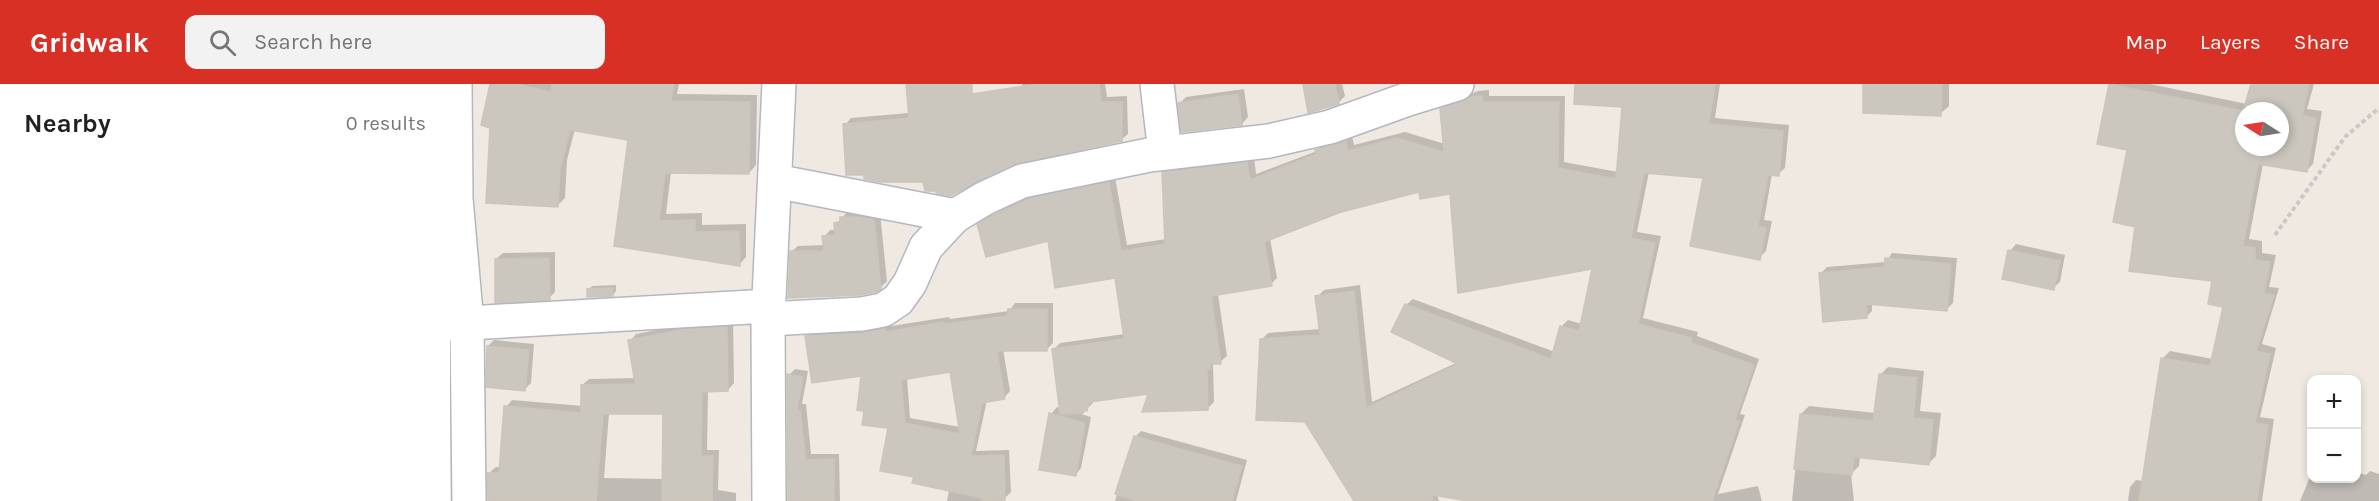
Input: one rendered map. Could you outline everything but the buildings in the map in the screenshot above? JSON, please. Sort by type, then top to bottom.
[{"type":"street","points":[[455,84],[458,324],[469,501]]},
{"type":"street","points":[[769,501],[768,313],[779,84]]},
{"type":"street","points":[[1157,84],[1165,153]]},
{"type":"street","points":[[458,324],[768,313],[862,314],[883,310],[898,300],[910,283],[926,247],[956,216],[985,198],[1022,181],[1165,153],[1269,141],[1330,127],[1457,84]]},
{"type":"street","points":[[775,181],[956,216]]},
{"type":"path","points":[[2275,235],[2345,137],[2379,108]]}]
